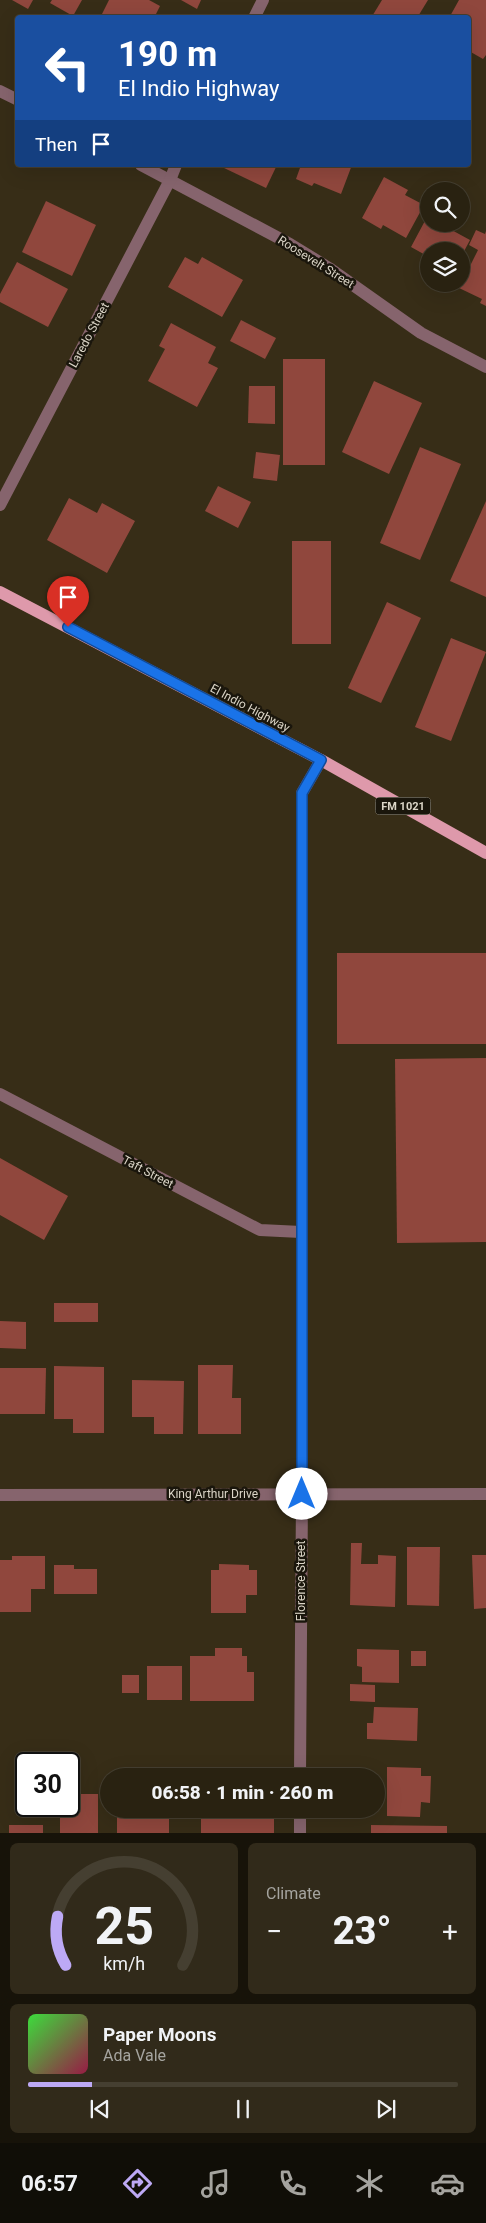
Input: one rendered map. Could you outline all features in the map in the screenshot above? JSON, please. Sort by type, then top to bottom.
[{"type":"main road","name":"El Indio Highway","points":[[0,592],[321,760],[486,852]]},
{"type":"street","points":[[256,15],[263,0]]},
{"type":"street","points":[[0,91],[15,98]]},
{"type":"street","name":"Roosevelt Street","points":[[146,167],[290,244],[329,268],[421,333],[461,356],[486,367]]},
{"type":"street","name":"Laredo Street","points":[[0,505],[175,167]]},
{"type":"street","name":"Florence Street","points":[[300,1768],[302,793],[321,760]]},
{"type":"street","name":"Taft Street","points":[[0,1094],[260,1230],[301,1232]]},
{"type":"street","name":"King Arthur Drive","points":[[0,1495],[486,1494]]},
{"type":"street","points":[[300,1818],[300,1833]]},
{"type":"building","points":[[12,0],[33,0],[28,9]]},
{"type":"building","points":[[52,0],[82,0],[74,15],[50,3]]},
{"type":"building","points":[[109,0],[149,0],[160,6],[156,15],[102,15]]},
{"type":"building","points":[[181,0],[201,0],[197,9]]},
{"type":"building","points":[[382,0],[428,0],[419,15],[373,15]]},
{"type":"building","points":[[459,0],[486,0],[486,55],[483,59],[471,52],[471,15],[451,15]]},
{"type":"building","points":[[222,167],[276,167],[266,188]]},
{"type":"building","points":[[300,167],[351,167],[341,194],[314,183],[312,186],[296,179]]},
{"type":"building","points":[[384,177],[408,190],[405,195],[420,203],[420,212],[406,238],[383,225],[381,229],[362,218]]},
{"type":"building","points":[[46,201],[96,225],[72,276],[22,252]]},
{"type":"building","points":[[420,230],[420,232],[455,232],[470,240],[469,242],[420,242],[420,252],[411,247]]},
{"type":"building","points":[[476,230],[485,234],[486,231],[486,306],[480,303],[482,299],[467,292],[470,292],[470,266],[478,250],[470,246]]},
{"type":"building","points":[[185,257],[198,264],[202,257],[243,280],[222,317],[168,287]]},
{"type":"building","points":[[17,262],[68,289],[48,327],[0,302],[0,294]]},
{"type":"building","points":[[241,320],[276,338],[265,359],[230,341]]},
{"type":"building","points":[[171,323],[216,347],[208,363],[218,368],[197,407],[148,381],[165,349],[159,346]]},
{"type":"building","points":[[283,359],[325,359],[325,465],[283,465]]},
{"type":"building","points":[[374,381],[422,403],[389,474],[342,452]]},
{"type":"building","points":[[249,386],[275,386],[275,424],[248,423]]},
{"type":"building","points":[[420,447],[461,464],[420,560],[380,543]]},
{"type":"building","points":[[256,452],[280,455],[277,481],[253,478]]},
{"type":"building","points":[[218,486],[251,502],[238,528],[205,511]]},
{"type":"building","points":[[69,498],[97,513],[102,503],[135,521],[107,573],[47,540]]},
{"type":"building","points":[[486,501],[486,597],[450,581]]},
{"type":"building","points":[[292,541],[331,541],[331,644],[292,644]]},
{"type":"building","points":[[387,602],[421,618],[381,703],[348,688]]},
{"type":"building","points":[[451,638],[486,652],[451,741],[415,727]]},
{"type":"building","points":[[337,953],[486,953],[486,1044],[337,1044]]},
{"type":"building","points":[[486,1058],[486,1242],[397,1243],[395,1059]]},
{"type":"building","points":[[0,1158],[68,1196],[44,1240],[0,1215]]},
{"type":"building","points":[[54,1303],[98,1303],[98,1322],[54,1322]]},
{"type":"building","points":[[0,1321],[26,1322],[26,1349],[0,1348]]},
{"type":"building","points":[[198,1365],[233,1365],[232,1398],[241,1398],[241,1434],[198,1434]]},
{"type":"building","points":[[54,1366],[104,1367],[104,1433],[73,1433],[73,1419],[54,1419]]},
{"type":"building","points":[[0,1368],[46,1368],[45,1414],[0,1414]]},
{"type":"building","points":[[132,1380],[184,1381],[183,1434],[154,1434],[154,1417],[132,1417]]},
{"type":"building","points":[[351,1543],[362,1543],[361,1564],[378,1564],[378,1555],[396,1556],[395,1607],[350,1605]]},
{"type":"building","points":[[407,1547],[440,1547],[439,1606],[407,1605]]},
{"type":"building","points":[[472,1555],[486,1555],[486,1608],[474,1609]]},
{"type":"building","points":[[12,1556],[45,1556],[45,1589],[31,1589],[31,1612],[0,1612],[0,1560],[12,1560]]},
{"type":"building","points":[[219,1564],[249,1565],[249,1570],[257,1570],[257,1595],[246,1595],[246,1613],[211,1613],[211,1570],[219,1570]]},
{"type":"building","points":[[54,1565],[74,1565],[74,1569],[97,1569],[97,1594],[54,1594]]},
{"type":"building","points":[[215,1648],[242,1648],[242,1656],[247,1656],[247,1672],[254,1672],[254,1701],[190,1701],[190,1656],[215,1656]]},
{"type":"building","points":[[357,1649],[399,1650],[399,1683],[362,1682],[362,1667],[357,1666]]},
{"type":"building","points":[[411,1651],[426,1651],[426,1666],[411,1666]]},
{"type":"building","points":[[147,1666],[182,1666],[182,1700],[147,1700]]},
{"type":"building","points":[[122,1675],[139,1675],[139,1693],[122,1693]]},
{"type":"building","points":[[350,1684],[375,1685],[375,1702],[350,1701]]},
{"type":"building","points":[[374,1707],[418,1708],[417,1741],[367,1739],[367,1723],[373,1723]]},
{"type":"building","points":[[387,1767],[421,1768],[421,1776],[431,1776],[430,1803],[421,1802],[420,1817],[387,1816]]},
{"type":"building","points":[[80,1794],[98,1794],[98,1833],[60,1833],[60,1817],[80,1817]]},
{"type":"building","points":[[117,1818],[169,1818],[169,1833],[117,1833]]},
{"type":"building","points":[[201,1818],[274,1818],[274,1833],[201,1833]]},
{"type":"building","points":[[9,1825],[43,1825],[43,1833],[9,1833]]},
{"type":"building","points":[[371,1825],[447,1826],[447,1833],[371,1833]]},
{"type":"route","points":[[68,627],[321,760],[302,793],[302,1494]]}]
